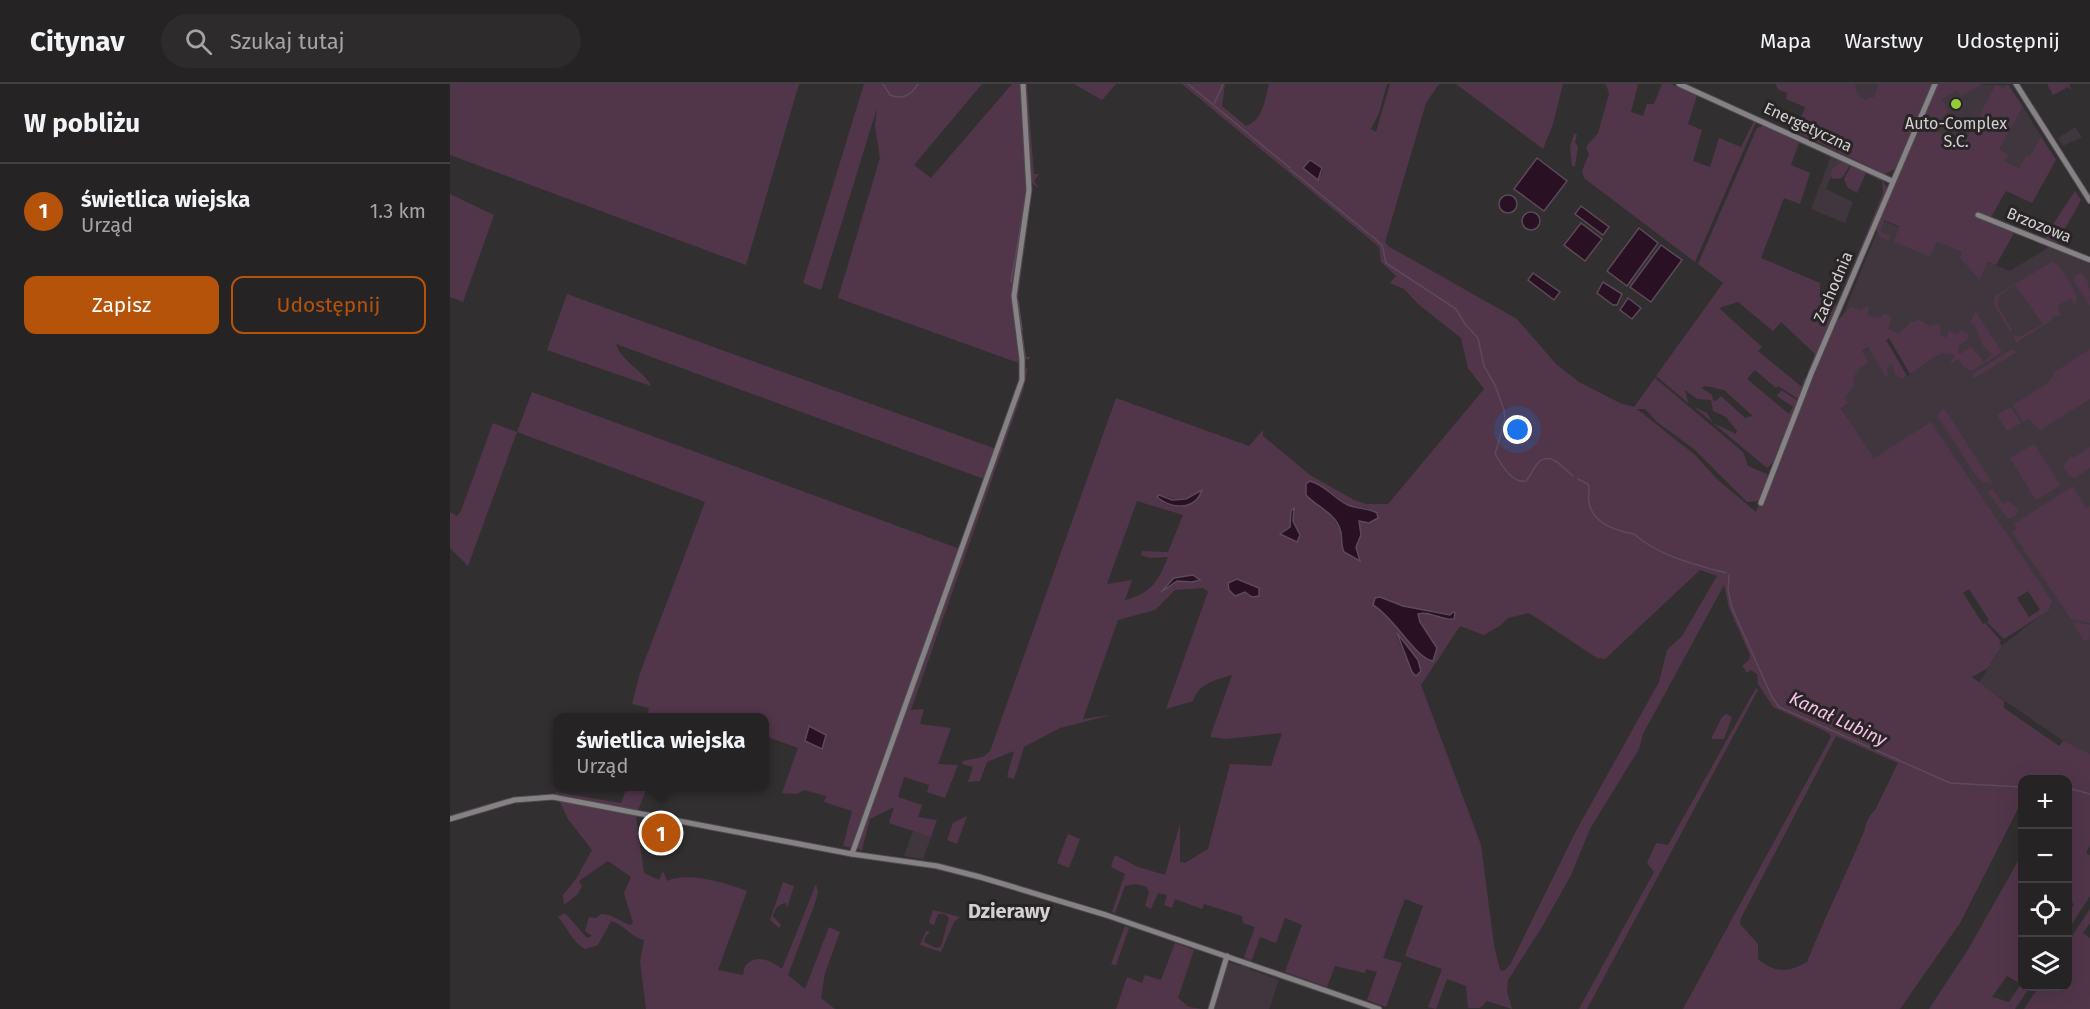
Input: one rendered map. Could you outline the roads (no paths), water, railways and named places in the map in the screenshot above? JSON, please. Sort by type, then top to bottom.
[{"type":"street","points":[[852,854],[1022,380],[1022,359],[1014,296],[1029,190],[1023,84]]},
{"type":"street","name":"Energetyczna","points":[[1678,84],[1892,181]]},
{"type":"street","name":"Zachodnia","points":[[1761,503],[1892,181],[1935,84]]},
{"type":"street","points":[[2016,84],[2090,201]]},
{"type":"street","name":"Brzozowa","points":[[1978,215],[2090,260]]},
{"type":"street","points":[[450,819],[514,800],[553,797],[852,854],[937,866],[980,877],[1227,956],[1379,1009]]},
{"type":"street","points":[[1211,1009],[1227,956]]},
{"type":"waterway","name":"Kanał Lubiny","points":[[883,84],[890,95],[899,97],[909,94],[918,84]]},
{"type":"waterway","name":"Kanał Lubiny","points":[[1188,84],[1290,168]]},
{"type":"waterway","points":[[1214,104],[1223,84]]},
{"type":"waterway","name":"Kanał Lubiny","points":[[1291,170],[1369,234]]},
{"type":"waterway","points":[[1011,282],[1023,213]]},
{"type":"waterway","name":"Kanał Lubiny","points":[[1371,235],[1382,245],[1386,263],[1456,309],[1465,324],[1478,338],[1484,366],[1495,385],[1504,410],[1505,419],[1495,454],[1507,472],[1516,479],[1526,481],[1537,464],[1547,458],[1556,461],[1573,476]]},
{"type":"waterway","points":[[1017,290],[1017,295]]},
{"type":"waterway","points":[[1018,301],[1022,330]]},
{"type":"waterway","points":[[1022,336],[1025,357]]},
{"type":"waterway","name":"Kanał Lubiny","points":[[1578,479],[1588,484],[1591,510],[1607,525],[1634,534],[1665,554],[1726,573]]},
{"type":"waterway","name":"Kanał Lubiny","points":[[1729,575],[1728,590],[1732,608],[1772,697],[1779,707],[1950,783],[2018,787]]},
{"type":"waterway","name":"Kanał Lubiny","points":[[2072,789],[2090,794]]},
{"type":"place","name":"Auto-Complex S.C.","points":[[1956,104]]},
{"type":"place","name":"świetlica wiejska","points":[[661,833]]},
{"type":"district","name":"Dzierawy","points":[[1009,911]]}]
